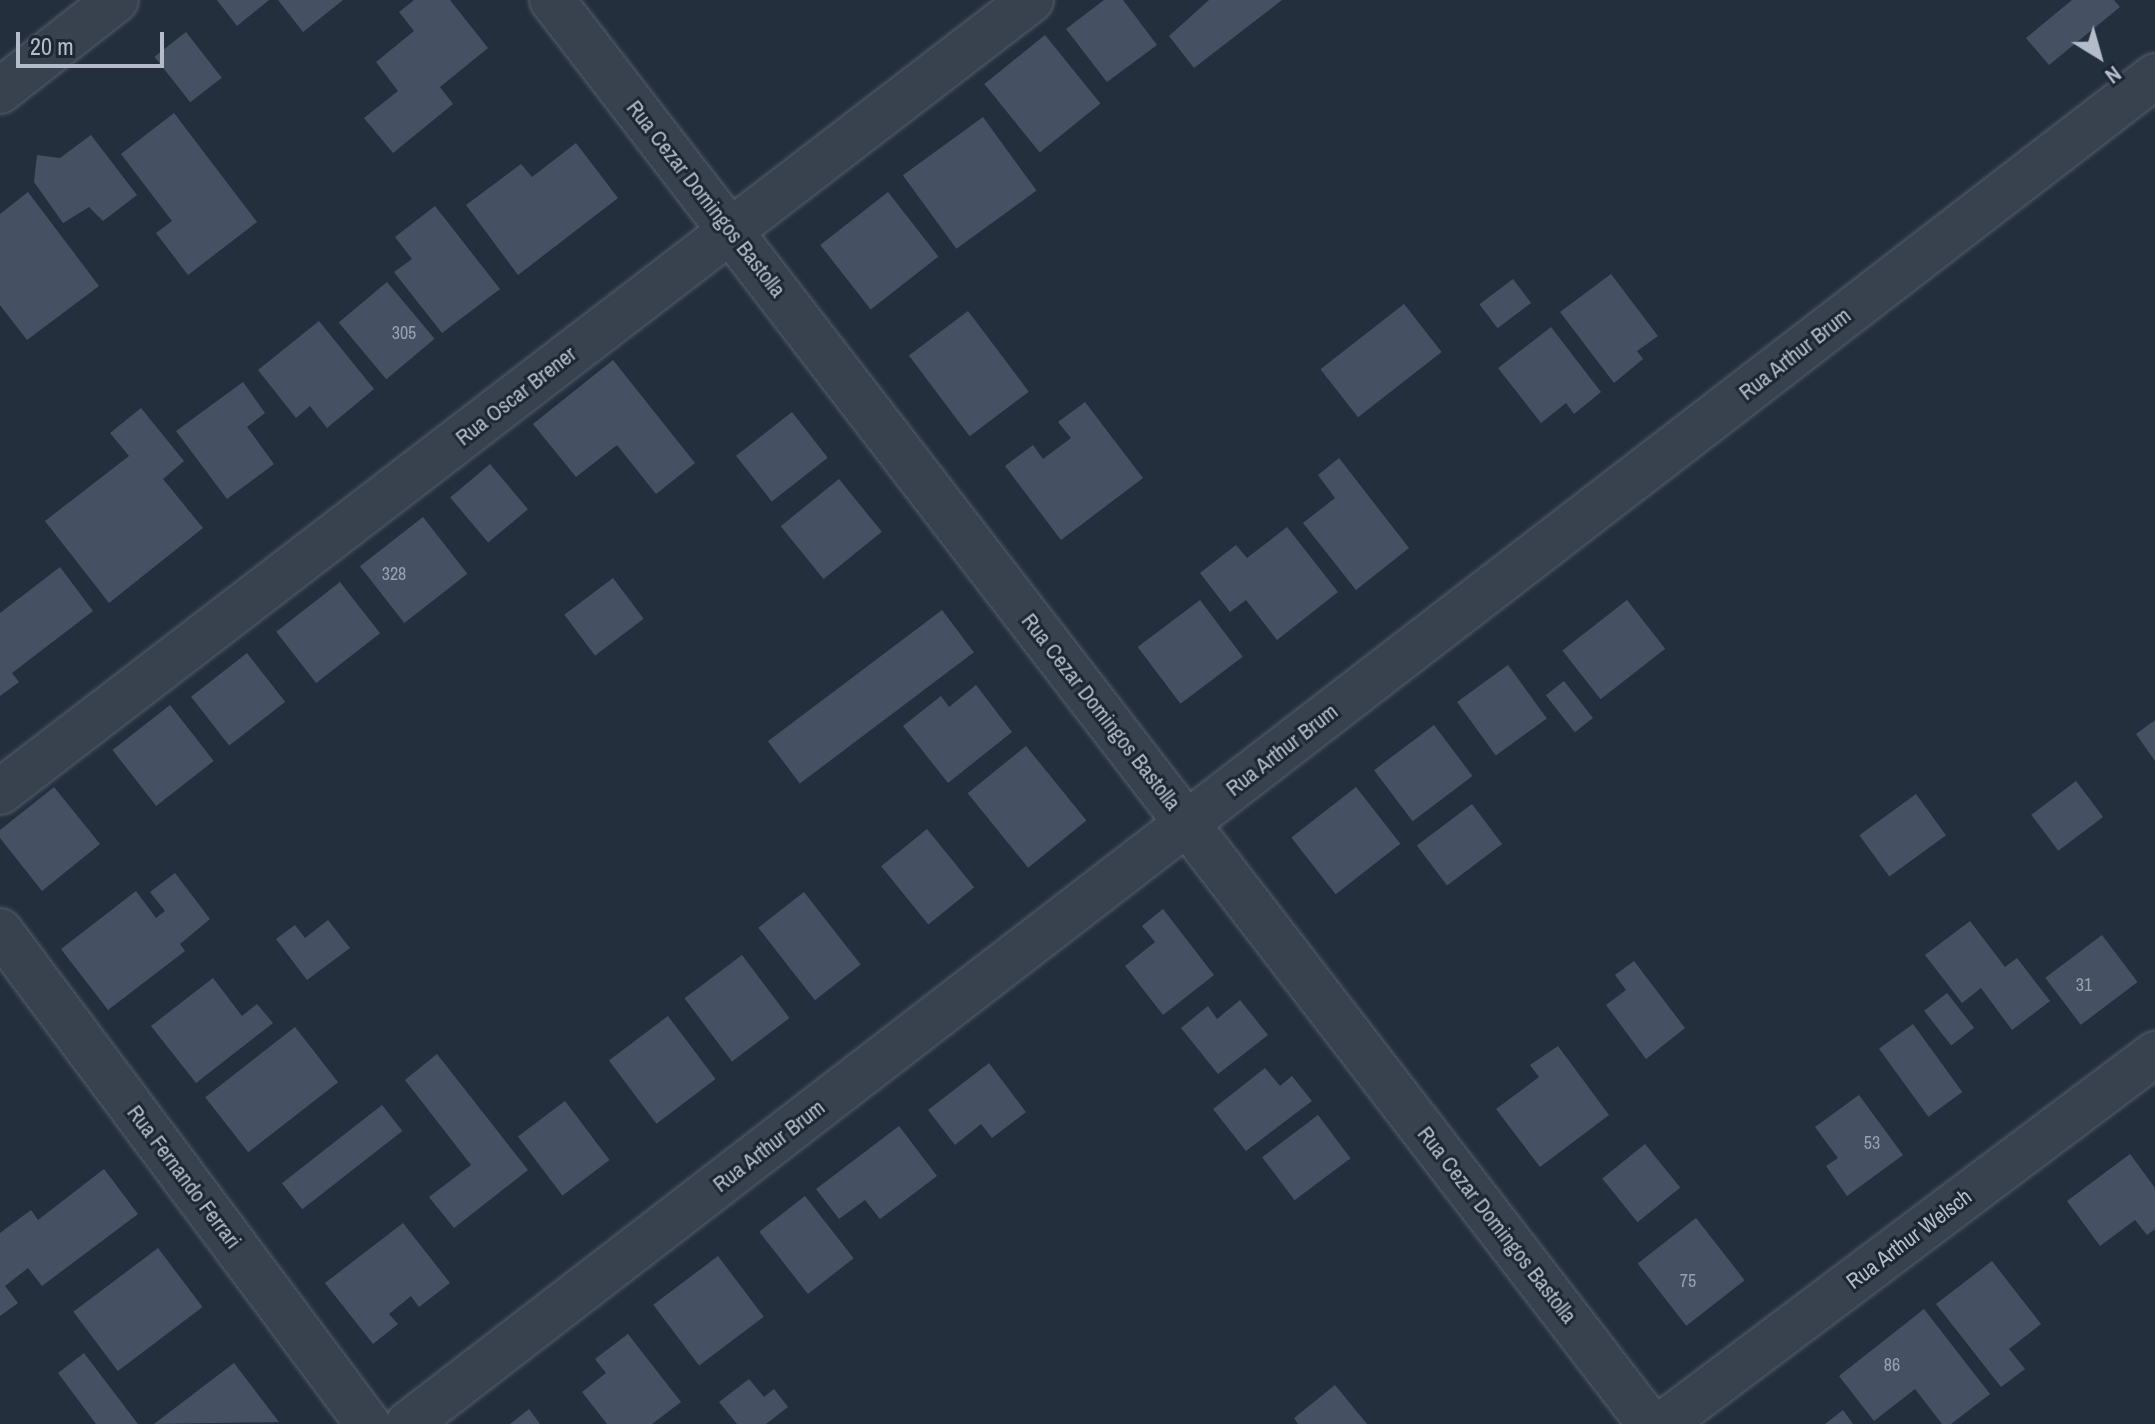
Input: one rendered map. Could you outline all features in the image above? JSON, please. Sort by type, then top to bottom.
[{"type":"street","points":[[0,91],[116,0]]},
{"type":"street","name":"Rua Cezar Domingos Bastolla","points":[[552,0],[1650,1424]]},
{"type":"street","name":"Rua Oscar Brener","points":[[0,792],[1031,0]]},
{"type":"street","name":"Rua Arthur Brum","points":[[408,1424],[2155,76]]},
{"type":"street","name":"Rua Fernando Ferrari","points":[[0,931],[368,1424]]},
{"type":"street","name":"Rua Arthur Welsch","points":[[1663,1424],[2155,1054]]},
{"type":"building","points":[[217,0],[269,0],[237,26]]},
{"type":"building","points":[[278,0],[343,0],[303,32]]},
{"type":"building","points":[[414,0],[450,0],[488,48],[440,87],[453,104],[393,153],[364,118],[398,91],[376,62],[414,31],[399,12]]},
{"type":"building","points":[[1104,0],[1123,0],[1157,45],[1107,82],[1066,29]]},
{"type":"building","points":[[1209,0],[1282,0],[1194,68],[1169,36]]},
{"type":"building","points":[[2072,0],[2114,0],[2120,7],[2049,65],[2026,38]]},
{"type":"building","points":[[186,32],[222,78],[190,102],[154,57]]},
{"type":"building","points":[[1045,35],[1100,103],[1040,152],[984,84]]},
{"type":"building","points":[[174,113],[257,222],[188,275],[156,233],[172,221],[121,154]]},
{"type":"building","points":[[983,117],[1036,191],[956,249],[903,175]]},
{"type":"building","points":[[91,135],[137,195],[103,221],[89,207],[63,223],[34,182],[37,155],[60,158]]},
{"type":"building","points":[[576,143],[618,198],[518,275],[466,205],[521,164],[532,177]]},
{"type":"building","points":[[28,192],[99,286],[27,340],[0,305],[0,214]]},
{"type":"building","points":[[888,192],[938,257],[871,310],[820,245]]},
{"type":"building","points":[[435,206],[500,289],[442,333],[394,272],[412,259],[395,237]]},
{"type":"building","points":[[1611,274],[1658,336],[1637,351],[1643,359],[1614,383],[1560,312]]},
{"type":"building","points":[[1513,279],[1531,303],[1498,328],[1479,304]]},
{"type":"building","points":[[387,282],[435,339],[386,379],[339,322]]},
{"type":"building","points":[[1404,304],[1442,352],[1358,417],[1320,369]]},
{"type":"building","points":[[968,311],[1029,392],[970,436],[909,356]]},
{"type":"building","points":[[319,321],[374,389],[327,428],[310,406],[296,418],[258,370]]},
{"type":"building","points":[[1551,327],[1601,392],[1574,414],[1566,403],[1541,423],[1498,368]]},
{"type":"building","points":[[613,360],[695,463],[656,494],[617,445],[576,477],[533,424]]},
{"type":"building","points":[[243,382],[265,413],[247,427],[274,464],[227,499],[176,431]]},
{"type":"building","points":[[1085,402],[1143,478],[1061,540],[1005,466],[1033,445],[1043,459],[1071,438],[1058,422]]},
{"type":"building","points":[[141,408],[184,461],[163,479],[203,528],[109,603],[45,521],[129,456],[110,433]]},
{"type":"building","points":[[792,412],[828,458],[772,501],[736,456]]},
{"type":"building","points":[[1339,458],[1409,548],[1356,590],[1303,523],[1335,498],[1318,475]]},
{"type":"building","points":[[490,464],[528,509],[488,543],[450,497]]},
{"type":"building","points":[[839,479],[882,532],[824,579],[781,526]]},
{"type":"building","points":[[423,517],[467,574],[404,623],[360,566]]},
{"type":"building","points":[[1287,527],[1338,592],[1277,640],[1246,600],[1230,612],[1200,573],[1236,545],[1247,558]]},
{"type":"building","points":[[60,567],[93,611],[12,673],[19,682],[0,696],[0,613]]},
{"type":"building","points":[[613,578],[644,619],[595,655],[564,615]]},
{"type":"building","points":[[340,582],[380,633],[316,683],[276,632]]},
{"type":"building","points":[[1200,600],[1243,657],[1180,704],[1138,647]]},
{"type":"building","points":[[1627,600],[1665,649],[1601,699],[1562,650]]},
{"type":"building","points":[[942,610],[974,652],[800,784],[768,741]]},
{"type":"building","points":[[247,653],[285,702],[229,746],[191,697]]},
{"type":"building","points":[[1508,665],[1547,718],[1496,755],[1457,702]]},
{"type":"building","points":[[1564,681],[1593,718],[1575,732],[1546,695]]},
{"type":"building","points":[[976,685],[1012,732],[948,783],[903,726],[941,696],[949,707]]},
{"type":"building","points":[[170,705],[214,761],[156,806],[112,750]]},
{"type":"building","points":[[2155,720],[2155,761],[2136,734]]},
{"type":"building","points":[[1434,725],[1473,776],[1413,821],[1374,770]]},
{"type":"building","points":[[1026,746],[1086,821],[1028,868],[968,793]]},
{"type":"building","points":[[2076,781],[2103,817],[2058,851],[2031,815]]},
{"type":"building","points":[[54,787],[100,844],[42,891],[0,838],[0,830]]},
{"type":"building","points":[[1356,787],[1400,844],[1336,894],[1291,837]]},
{"type":"building","points":[[1916,794],[1946,835],[1889,876],[1859,835]]},
{"type":"building","points":[[1472,804],[1502,844],[1447,885],[1417,846]]},
{"type":"building","points":[[927,829],[974,887],[928,924],[881,866]]},
{"type":"building","points":[[175,873],[210,919],[180,944],[185,951],[108,1010],[61,949],[136,891],[156,918],[165,911],[150,892]]},
{"type":"building","points":[[804,892],[861,964],[815,1000],[758,928]]},
{"type":"building","points":[[1163,909],[1214,975],[1163,1015],[1125,966],[1155,942],[1142,926]]},
{"type":"building","points":[[328,920],[350,948],[307,980],[276,939],[295,925],[305,938]]},
{"type":"building","points":[[1970,921],[2005,967],[2017,958],[2050,1001],[2012,1030],[1981,988],[1962,1003],[1925,955]]},
{"type":"building","points":[[2102,935],[2138,982],[2081,1025],[2045,978]]},
{"type":"building","points":[[742,955],[790,1018],[732,1061],[684,998]]},
{"type":"building","points":[[1634,961],[1685,1028],[1646,1059],[1606,1005],[1626,990],[1615,975]]},
{"type":"building","points":[[213,978],[242,1016],[257,1004],[273,1023],[196,1083],[151,1026]]},
{"type":"building","points":[[1947,993],[1974,1028],[1951,1046],[1924,1011]]},
{"type":"building","points":[[1240,1000],[1268,1035],[1218,1074],[1181,1028],[1208,1006],[1217,1019]]},
{"type":"building","points":[[668,1016],[716,1079],[656,1124],[609,1061]]},
{"type":"building","points":[[1913,1024],[1962,1092],[1928,1117],[1879,1049]]},
{"type":"building","points":[[295,1027],[338,1082],[248,1152],[205,1097]]},
{"type":"building","points":[[1558,1046],[1609,1115],[1540,1167],[1496,1109],[1539,1077],[1530,1065]]},
{"type":"building","points":[[437,1054],[528,1170],[454,1228],[429,1197],[471,1165],[405,1080]]},
{"type":"building","points":[[989,1063],[1026,1112],[992,1138],[981,1124],[955,1145],[928,1110]]},
{"type":"building","points":[[1265,1068],[1280,1086],[1292,1076],[1312,1101],[1246,1151],[1213,1109]]},
{"type":"building","points":[[1859,1095],[1903,1155],[1847,1196],[1826,1166],[1838,1158],[1815,1127]]},
{"type":"building","points":[[565,1101],[610,1160],[562,1196],[518,1137]]},
{"type":"building","points":[[382,1105],[402,1131],[302,1209],[282,1183]]},
{"type":"building","points":[[1318,1115],[1350,1158],[1295,1200],[1262,1157]]},
{"type":"building","points":[[899,1126],[937,1176],[880,1219],[865,1200],[839,1219],[816,1189]]},
{"type":"building","points":[[1645,1144],[1680,1188],[1637,1222],[1602,1179]]},
{"type":"building","points":[[2130,1154],[2155,1188],[2155,1229],[2147,1235],[2135,1220],[2100,1246],[2067,1201]]},
{"type":"building","points":[[104,1169],[138,1214],[42,1286],[28,1268],[5,1286],[18,1303],[0,1316],[0,1233],[31,1210],[38,1220]]},
{"type":"building","points":[[805,1196],[854,1258],[808,1294],[759,1232]]},
{"type":"building","points":[[1696,1218],[1745,1280],[1686,1326],[1638,1264]]},
{"type":"building","points":[[403,1223],[450,1283],[419,1307],[411,1296],[389,1314],[398,1324],[373,1344],[325,1283]]},
{"type":"building","points":[[158,1248],[203,1307],[118,1371],[73,1312]]},
{"type":"building","points":[[718,1256],[764,1317],[699,1365],[653,1305]]},
{"type":"building","points":[[1992,1261],[2041,1324],[2009,1349],[2025,1369],[2001,1387],[1936,1304]]},
{"type":"building","points":[[1924,1309],[1990,1394],[1951,1424],[1942,1424],[1915,1389],[1874,1421],[1839,1376]]},
{"type":"building","points":[[628,1334],[681,1402],[652,1424],[607,1424],[582,1392],[606,1373],[595,1359]]},
{"type":"building","points":[[84,1353],[138,1424],[96,1424],[58,1373]]},
{"type":"building","points":[[234,1363],[279,1422],[154,1424]]},
{"type":"building","points":[[749,1379],[764,1397],[774,1389],[788,1407],[766,1424],[737,1424],[719,1402]]},
{"type":"building","points":[[1335,1385],[1367,1424],[1298,1424],[1294,1418]]},
{"type":"building","points":[[529,1409],[540,1424],[510,1424]]},
{"type":"building","points":[[1843,1410],[1853,1424],[1825,1424]]}]
